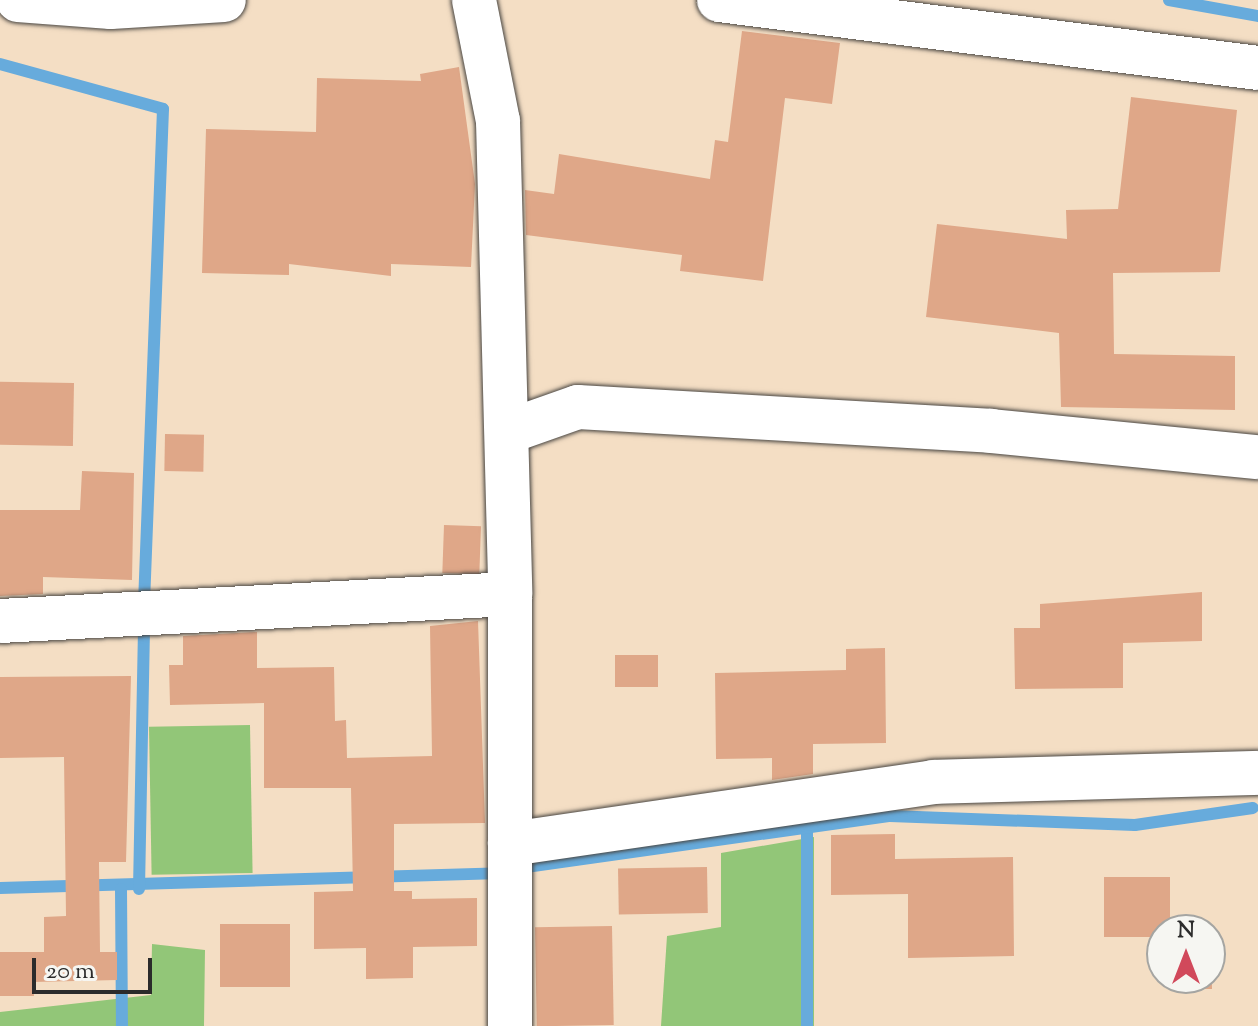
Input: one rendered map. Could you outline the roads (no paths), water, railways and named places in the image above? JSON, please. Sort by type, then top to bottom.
[{"type":"street","points":[[18,0],[111,7],[224,0]]},
{"type":"street","points":[[474,0],[498,121],[510,594],[510,1026]]},
{"type":"street","points":[[719,0],[1258,68]]},
{"type":"street","points":[[507,432],[578,407],[991,431],[1258,457]]},
{"type":"street","points":[[0,621],[510,594]]},
{"type":"street","points":[[510,844],[933,782],[1258,773]]},
{"type":"waterway","points":[[1169,0],[1258,16]]},
{"type":"waterway","points":[[0,64],[163,109],[144,596]]},
{"type":"waterway","points":[[139,889],[144,632]]},
{"type":"waterway","points":[[526,867],[890,816],[1135,825],[1253,808]]},
{"type":"waterway","points":[[807,827],[807,1026]]},
{"type":"waterway","points":[[0,888],[493,873]]},
{"type":"waterway","points":[[121,889],[122,1026]]}]
